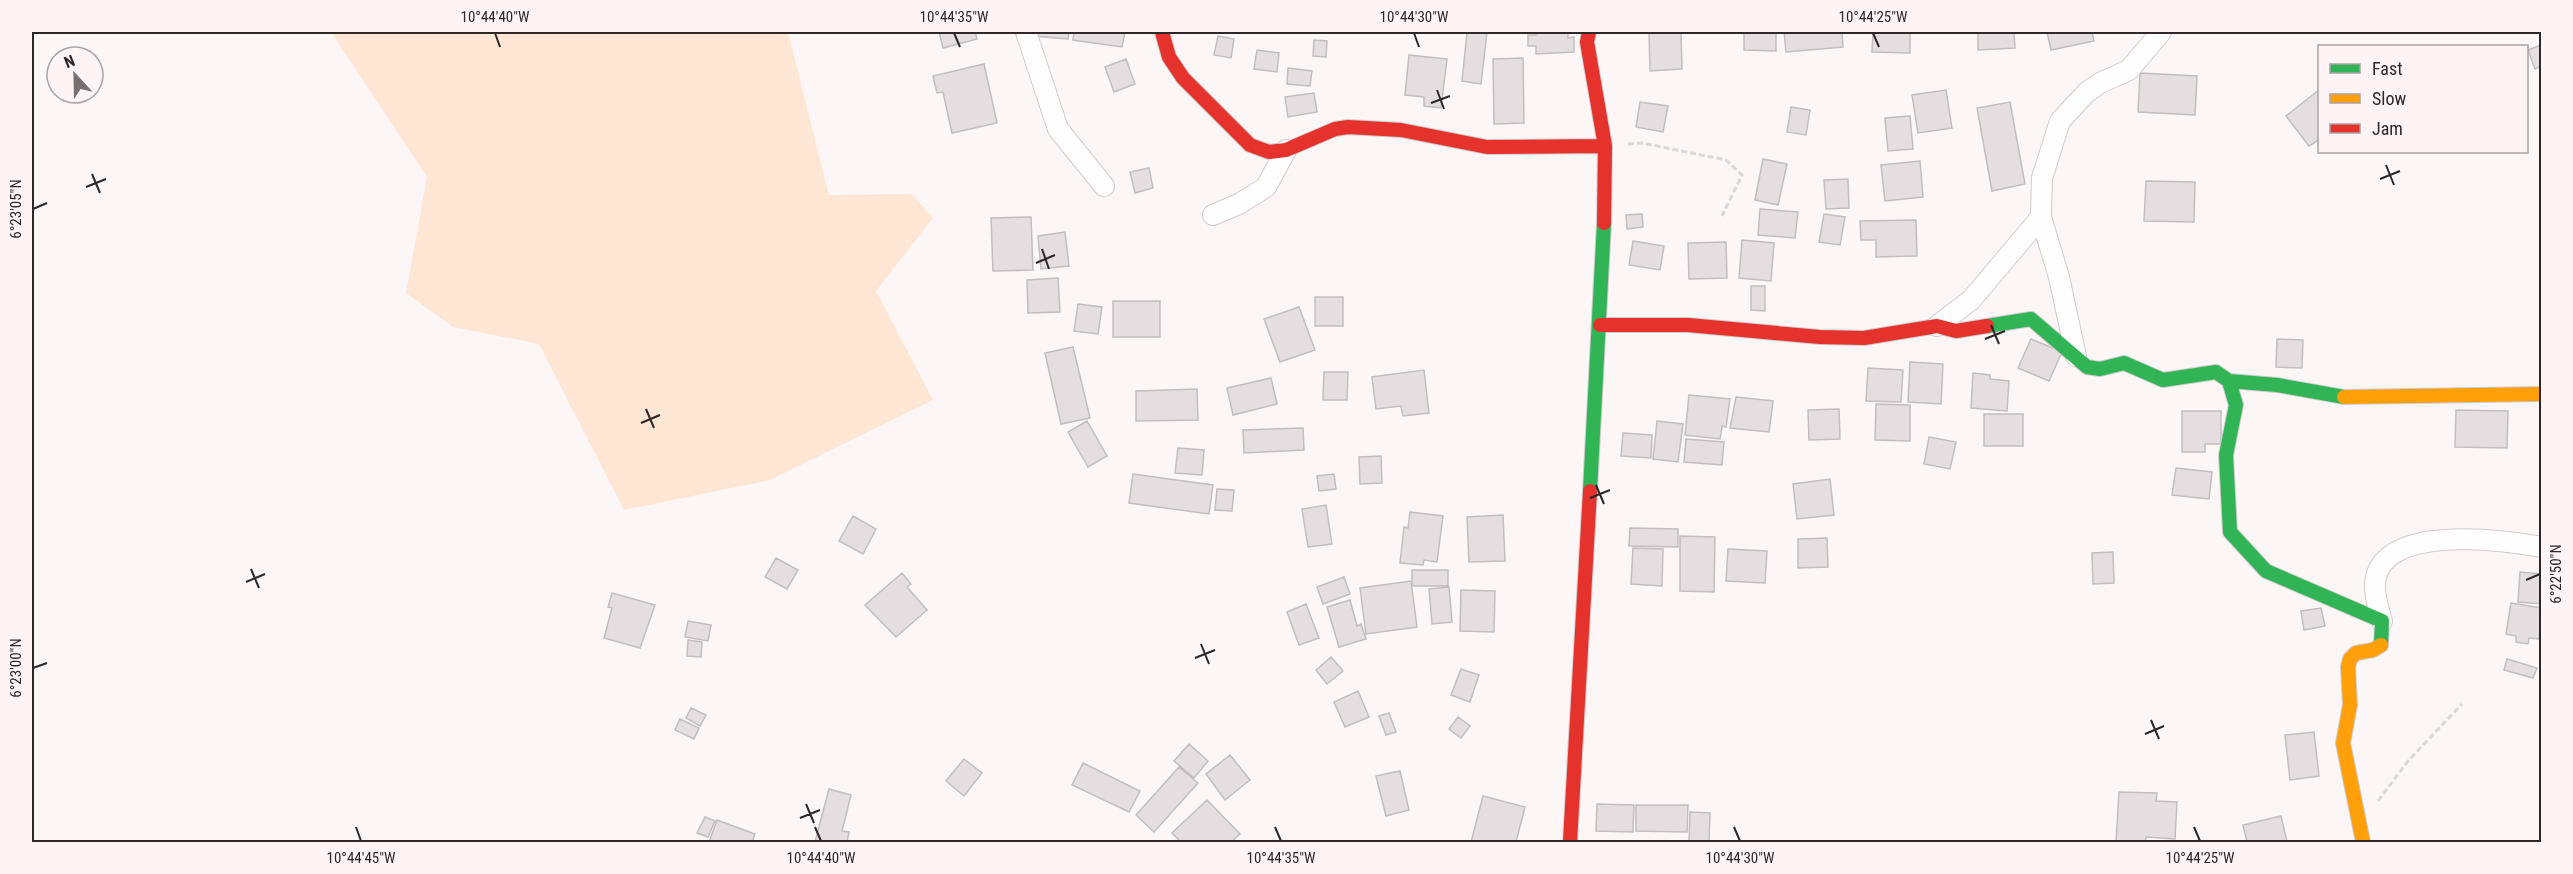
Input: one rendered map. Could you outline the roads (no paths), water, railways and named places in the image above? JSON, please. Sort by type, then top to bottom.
[{"type":"street","points":[[1026,32],[1058,129],[1104,186]]},
{"type":"street","points":[[1162,32],[1169,57],[1183,78],[1250,145],[1269,152],[1286,150],[1335,129],[1348,127],[1401,130],[1487,147],[1605,146]]},
{"type":"street","points":[[1570,843],[1600,326],[1605,146],[1587,42],[1589,32]]},
{"type":"street","points":[[2076,356],[2059,277],[2041,217],[2042,178],[2060,121],[2100,83],[2129,70],[2161,32]]},
{"type":"street","points":[[1213,215],[1239,204],[1266,187],[1286,150]]},
{"type":"street","points":[[1937,326],[1971,300],[2041,217]]},
{"type":"street","points":[[1600,326],[1688,325],[1820,337],[1864,338],[1937,326],[1956,331],[2031,319],[2087,367],[2100,369],[2124,363],[2163,380],[2216,372],[2229,381],[2277,385],[2337,397],[2541,394]]},
{"type":"street","points":[[2229,381],[2236,405],[2226,455],[2230,532],[2266,571],[2382,621]]},
{"type":"street","points":[[2363,843],[2343,743],[2350,705],[2348,667],[2350,659],[2356,653],[2373,650],[2383,644],[2382,621],[2376,600],[2378,572],[2392,556],[2412,544],[2453,540],[2504,540],[2541,547]]}]
